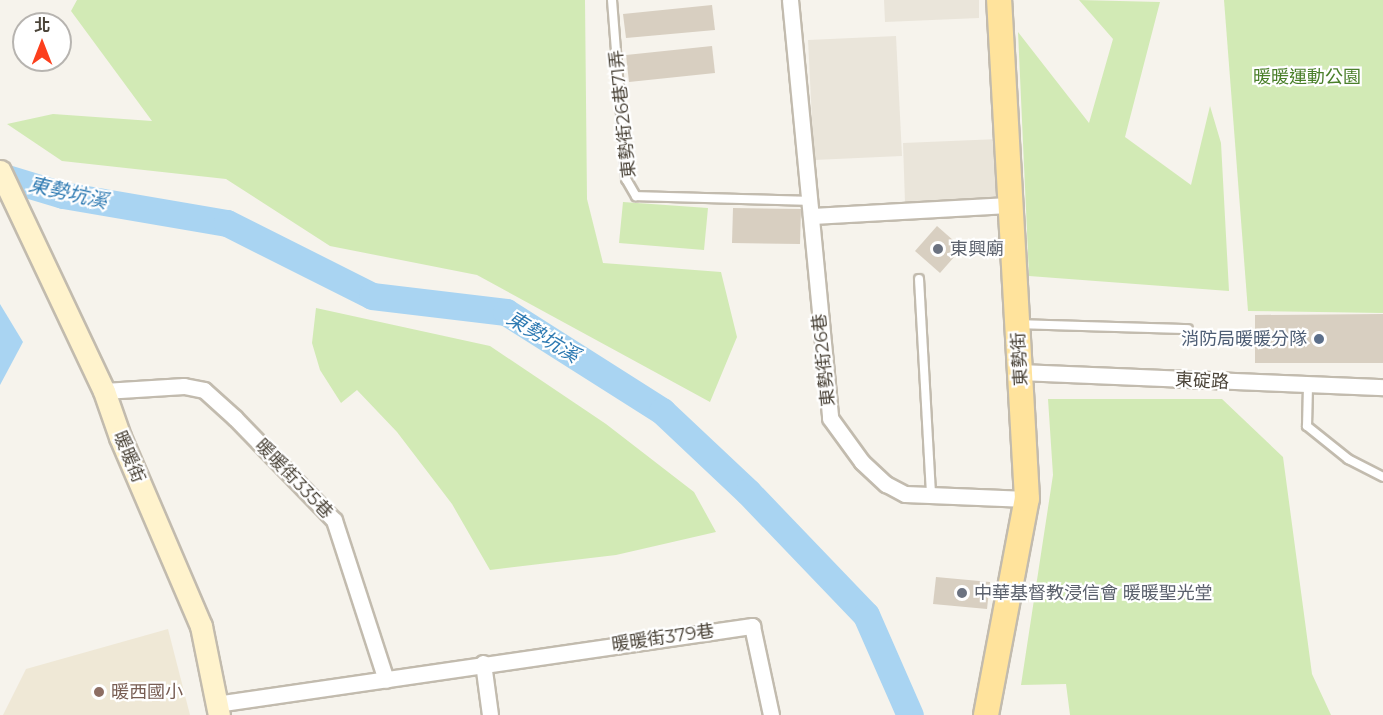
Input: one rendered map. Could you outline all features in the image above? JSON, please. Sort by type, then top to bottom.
[{"type":"main road","name":"東勢街","points":[[986,715],[1028,499],[999,0]]},
{"type":"street","name":"東勢街26巷","points":[[790,0],[830,418],[862,462],[886,484],[905,494],[1028,499]]},
{"type":"street","name":"暖暖街","points":[[0,171],[104,391],[120,437],[201,626],[218,710]]},
{"type":"street","points":[[811,208],[1010,205]]},
{"type":"street","name":"東碇路","points":[[1021,372],[1308,386],[1383,387]]},
{"type":"street","name":"暖暖街335巷","points":[[104,391],[184,386],[204,390],[244,426],[334,520],[386,680]]},
{"type":"street","name":"暖暖街379巷","points":[[218,710],[483,663],[752,626],[771,715]]},
{"type":"street","points":[[483,663],[490,715]]},
{"type":"lane","name":"東勢街26巷71弄","points":[[612,0],[626,179],[636,196],[811,208]]},
{"type":"lane","points":[[918,279],[931,494]]},
{"type":"lane","points":[[1018,324],[1188,329]]},
{"type":"lane","points":[[1308,386],[1307,426],[1348,459],[1383,477]]},
{"type":"shaded area","points":[[884,0],[979,0],[979,18],[885,22]]},
{"type":"shaded area","points":[[896,36],[902,156],[814,160],[808,40]]},
{"type":"shaded area","points":[[999,139],[1002,199],[905,203],[903,143]]},
{"type":"shaded area","name":"暖西國小","points":[[168,629],[190,715],[3,715],[26,669]]},
{"type":"green space","points":[[77,0],[585,0],[587,199],[603,263],[721,272],[737,337],[710,402],[477,275],[330,246],[226,179],[62,161],[7,124],[53,114],[152,121],[71,11]]},
{"type":"green space","points":[[1079,0],[1160,2],[1125,137],[1191,185],[1210,106],[1221,143],[1229,291],[1029,276],[1018,32],[1089,123],[1113,39]]},
{"type":"green space","name":"暖暖運動公園","points":[[1224,0],[1383,0],[1383,313],[1248,311]]},
{"type":"green space","points":[[623,202],[708,208],[704,250],[619,243]]},
{"type":"green space","points":[[316,308],[490,346],[606,424],[694,492],[716,532],[616,555],[490,570],[452,504],[397,432],[357,390],[341,403],[320,370],[312,343]]},
{"type":"green space","points":[[1048,399],[1222,399],[1283,457],[1312,674],[1331,715],[1070,715],[1066,684],[1021,685],[1053,475]]},
{"type":"water","points":[[0,304],[23,342],[0,385]]},
{"type":"building","points":[[712,5],[715,30],[626,38],[623,14]]},
{"type":"building","points":[[712,46],[715,73],[629,82],[626,55]]},
{"type":"building","points":[[733,208],[801,209],[800,244],[732,243]]},
{"type":"building","name":"東興廟","points":[[937,226],[962,248],[940,273],[915,251]]},
{"type":"building","name":"消防局暖暖分隊","points":[[1383,314],[1383,363],[1255,363],[1255,315]]},
{"type":"building","name":"中華基督教浸信會 暖暖聖光堂","points":[[936,577],[990,582],[987,609],[933,604]]},
{"type":"waterway","name":"東勢坑溪","points":[[0,176],[63,195],[227,223],[372,296],[506,312],[662,411],[748,492],[866,615],[910,715]]},
{"type":"place","name":"東興廟","points":[[938,249]]},
{"type":"place","name":"消防局暖暖分隊","points":[[1319,339]]},
{"type":"place","name":"中華基督教浸信會 暖暖聖光堂","points":[[962,593]]},
{"type":"place","name":"暖西國小","points":[[99,692]]}]
